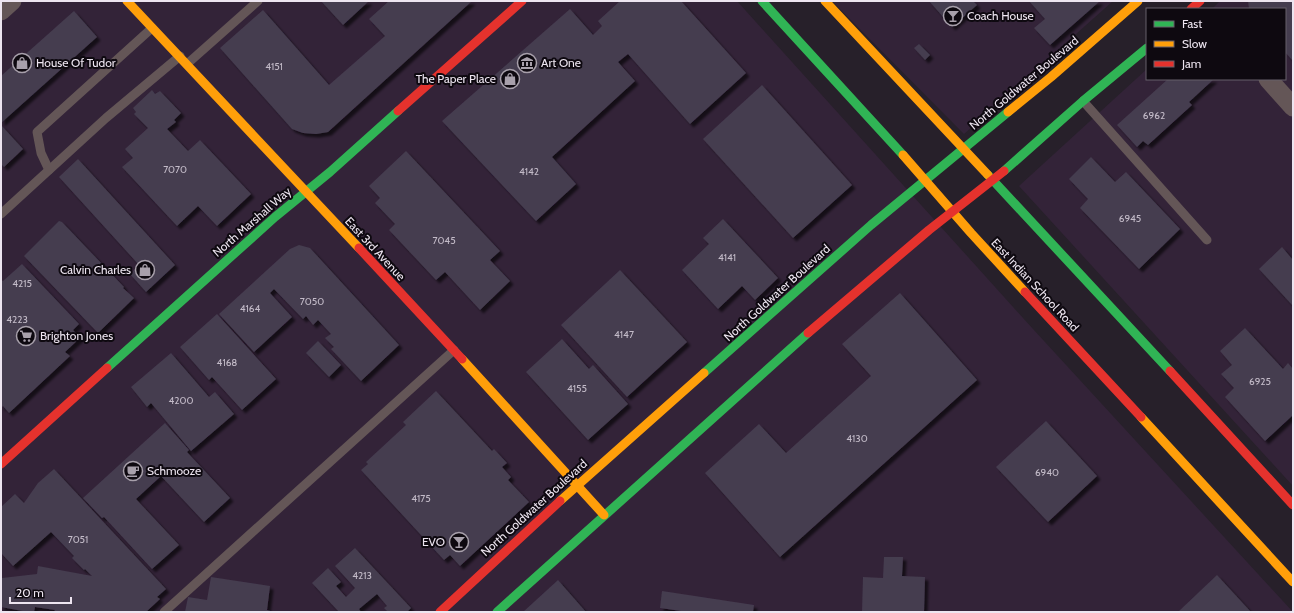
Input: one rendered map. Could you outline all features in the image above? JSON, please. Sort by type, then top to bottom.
[{"type":"main road","name":"East 3rd Avenue","points":[[127,1],[454,350],[604,516]]},
{"type":"main road","name":"North Marshall Way","points":[[1,464],[275,217],[330,172],[522,1]]},
{"type":"main road","name":"East Indian School Road","points":[[762,1],[952,212],[1293,582]]},
{"type":"main road","points":[[825,1],[1128,324],[1293,505]]},
{"type":"main road","name":"North Goldwater Boulevard","points":[[440,612],[576,486],[871,225],[1051,77],[1138,1]]},
{"type":"main road","points":[[497,612],[793,346],[930,230],[993,180],[1083,101],[1146,49]]},
{"type":"street","points":[[1,11],[12,1]]},
{"type":"street","points":[[1269,80],[1293,107]]},
{"type":"lane","points":[[187,64],[258,1]]},
{"type":"lane","points":[[49,170],[41,153],[37,132],[152,28]]},
{"type":"lane","points":[[3,209],[49,170],[106,118],[180,56]]},
{"type":"lane","points":[[1083,101],[1207,240]]},
{"type":"lane","points":[[164,612],[454,350]]},
{"type":"shaded area","points":[[1,1],[737,1],[1033,329],[1293,612],[1,612]]},
{"type":"shaded area","points":[[832,1],[1113,1],[964,134]]},
{"type":"shaded area","points":[[1220,1],[1293,1],[1293,486],[1019,186],[1146,70],[1146,80],[1286,80],[1286,8],[1213,8]]},
{"type":"building","points":[[321,1],[369,1],[343,25]]},
{"type":"building","points":[[389,1],[472,1],[328,132],[316,134],[303,133],[292,129],[220,48],[263,10],[329,85],[385,36],[369,19]]},
{"type":"building","points":[[620,1],[681,1],[746,73],[690,124],[628,54],[618,62],[635,81],[552,157],[576,184],[536,221],[442,121],[570,9],[593,35],[602,26],[598,21]]},
{"type":"building","name":"Coach House","points":[[929,1],[973,1],[977,5],[952,27]]},
{"type":"building","points":[[1029,1],[1100,1],[1050,45],[1034,28],[1045,19]]},
{"type":"building","points":[[1248,1],[1293,1],[1293,61],[1286,53],[1286,8],[1249,8]]},
{"type":"building","points":[[74,11],[97,37],[1,123],[1,76]]},
{"type":"building","points":[[919,44],[930,55],[925,60],[914,48]]},
{"type":"building","points":[[1167,80],[1213,80],[1189,102],[1192,105],[1148,145],[1143,141],[1137,147],[1117,125]]},
{"type":"building","points":[[762,85],[852,185],[793,238],[703,139]]},
{"type":"building","points":[[152,90],[155,94],[160,91],[181,113],[174,120],[176,122],[167,129],[188,151],[200,140],[251,194],[217,226],[198,206],[177,226],[122,167],[133,158],[125,149],[148,128],[134,114],[136,112],[133,108]]},
{"type":"building","points":[[1,125],[23,149],[4,167],[1,164]]},
{"type":"building","points":[[406,151],[500,251],[490,260],[510,281],[480,310],[445,272],[436,280],[389,230],[395,224],[375,203],[380,198],[369,186]]},
{"type":"building","points":[[1091,157],[1115,182],[1126,172],[1180,229],[1139,269],[1080,208],[1088,199],[1069,179]]},
{"type":"building","points":[[78,159],[175,265],[146,292],[130,274],[139,265],[59,177]]},
{"type":"building","points":[[723,219],[778,278],[755,300],[742,286],[718,309],[682,270],[709,244],[703,238]]},
{"type":"building","points":[[59,221],[62,222],[134,298],[98,333],[24,256]]},
{"type":"building","points":[[299,245],[310,248],[399,345],[361,381],[331,349],[334,347],[325,338],[331,334],[318,320],[313,325],[306,316],[303,319],[274,289],[270,293],[292,317],[254,352],[219,314],[290,249]]},
{"type":"building","points":[[1282,247],[1293,260],[1293,306],[1259,269]]},
{"type":"building","points":[[22,264],[79,324],[73,330],[80,338],[65,352],[70,356],[9,413],[3,406],[1,408],[1,280],[3,281]]},
{"type":"building","points":[[620,270],[687,342],[627,397],[561,325]]},
{"type":"building","points":[[900,293],[977,380],[780,557],[705,473],[759,424],[786,453],[871,376],[842,344]]},
{"type":"building","points":[[217,314],[276,379],[242,410],[212,377],[209,380],[180,347]]},
{"type":"building","points":[[1245,328],[1283,369],[1288,363],[1293,369],[1293,415],[1265,441],[1225,397],[1234,388],[1221,374],[1232,365],[1220,351]]},
{"type":"building","points":[[562,339],[589,369],[593,365],[628,404],[588,440],[526,372]]},
{"type":"building","points":[[318,341],[341,365],[329,377],[306,353]]},
{"type":"building","points":[[171,353],[209,397],[215,392],[234,414],[191,451],[151,403],[147,407],[131,387]]},
{"type":"building","points":[[436,391],[492,451],[494,449],[507,463],[502,467],[511,477],[508,480],[529,502],[460,566],[450,555],[444,560],[361,470],[368,464],[366,462],[406,425],[403,422]]},
{"type":"building","points":[[1046,421],[1097,476],[1048,522],[996,467]]},
{"type":"building","points":[[165,423],[189,450],[187,452],[230,498],[204,522],[161,476],[136,499],[179,545],[152,569],[104,517],[102,518],[83,498]]},
{"type":"building","points":[[54,469],[166,589],[157,597],[160,599],[146,612],[54,612],[55,610],[35,607],[34,612],[28,612],[1,607],[1,578],[37,574],[38,566],[92,576],[72,558],[74,556],[51,532],[13,566],[2,554],[1,555],[1,507],[15,494],[24,503],[38,483]]},
{"type":"building","points":[[355,548],[411,608],[407,612],[388,612],[384,608],[387,606],[377,594],[359,609],[361,612],[339,612],[312,583],[328,568],[341,582],[336,586],[346,597],[355,588],[335,566]]},
{"type":"building","points":[[884,557],[903,557],[902,576],[925,577],[924,612],[862,612],[863,577],[883,578]]},
{"type":"building","points":[[1217,575],[1251,612],[1178,612]]},
{"type":"building","points":[[211,577],[270,586],[267,610],[274,612],[185,612],[188,597],[207,600]]},
{"type":"building","points":[[558,580],[586,612],[523,612]]},
{"type":"building","points":[[662,591],[754,605],[753,612],[688,612],[660,608]]},
{"type":"traffic: fast","points":[[762,1],[903,155]]},
{"type":"traffic: fast","points":[[1004,171],[1083,101],[1146,49]]},
{"type":"traffic: fast","points":[[107,368],[275,217],[330,172],[398,111]]},
{"type":"traffic: fast","points":[[704,373],[871,225],[1008,112]]},
{"type":"traffic: fast","points":[[988,175],[1170,371]]},
{"type":"traffic: fast","points":[[497,612],[808,333]]},
{"type":"traffic: slow","points":[[127,1],[359,248]]},
{"type":"traffic: slow","points":[[825,1],[988,175]]},
{"type":"traffic: slow","points":[[1008,112],[1051,77],[1138,1]]},
{"type":"traffic: slow","points":[[903,155],[1025,292]]},
{"type":"traffic: slow","points":[[462,359],[604,515]]},
{"type":"traffic: slow","points":[[560,501],[704,373]]},
{"type":"traffic: slow","points":[[1141,417],[1293,582]]},
{"type":"traffic: jam","points":[[398,111],[522,1]]},
{"type":"traffic: jam","points":[[1192,8],[1200,1]]},
{"type":"traffic: jam","points":[[808,333],[929,230],[1004,171]]},
{"type":"traffic: jam","points":[[359,248],[462,359]]},
{"type":"traffic: jam","points":[[1025,292],[1141,417]]},
{"type":"traffic: jam","points":[[1,464],[107,368]]},
{"type":"traffic: jam","points":[[1170,371],[1293,505]]},
{"type":"traffic: jam","points":[[440,612],[560,501]]},
{"type":"place","name":"Coach House","points":[[953,16]]},
{"type":"place","name":"House Of Tudor","points":[[22,63]]},
{"type":"place","name":"Art One","points":[[527,63]]},
{"type":"place","name":"The Paper Place","points":[[510,79]]},
{"type":"place","name":"Calvin Charles","points":[[145,270]]},
{"type":"place","name":"Brighton Jones","points":[[26,336]]},
{"type":"place","name":"Schmooze","points":[[133,471]]},
{"type":"place","name":"EVO","points":[[459,542]]}]
